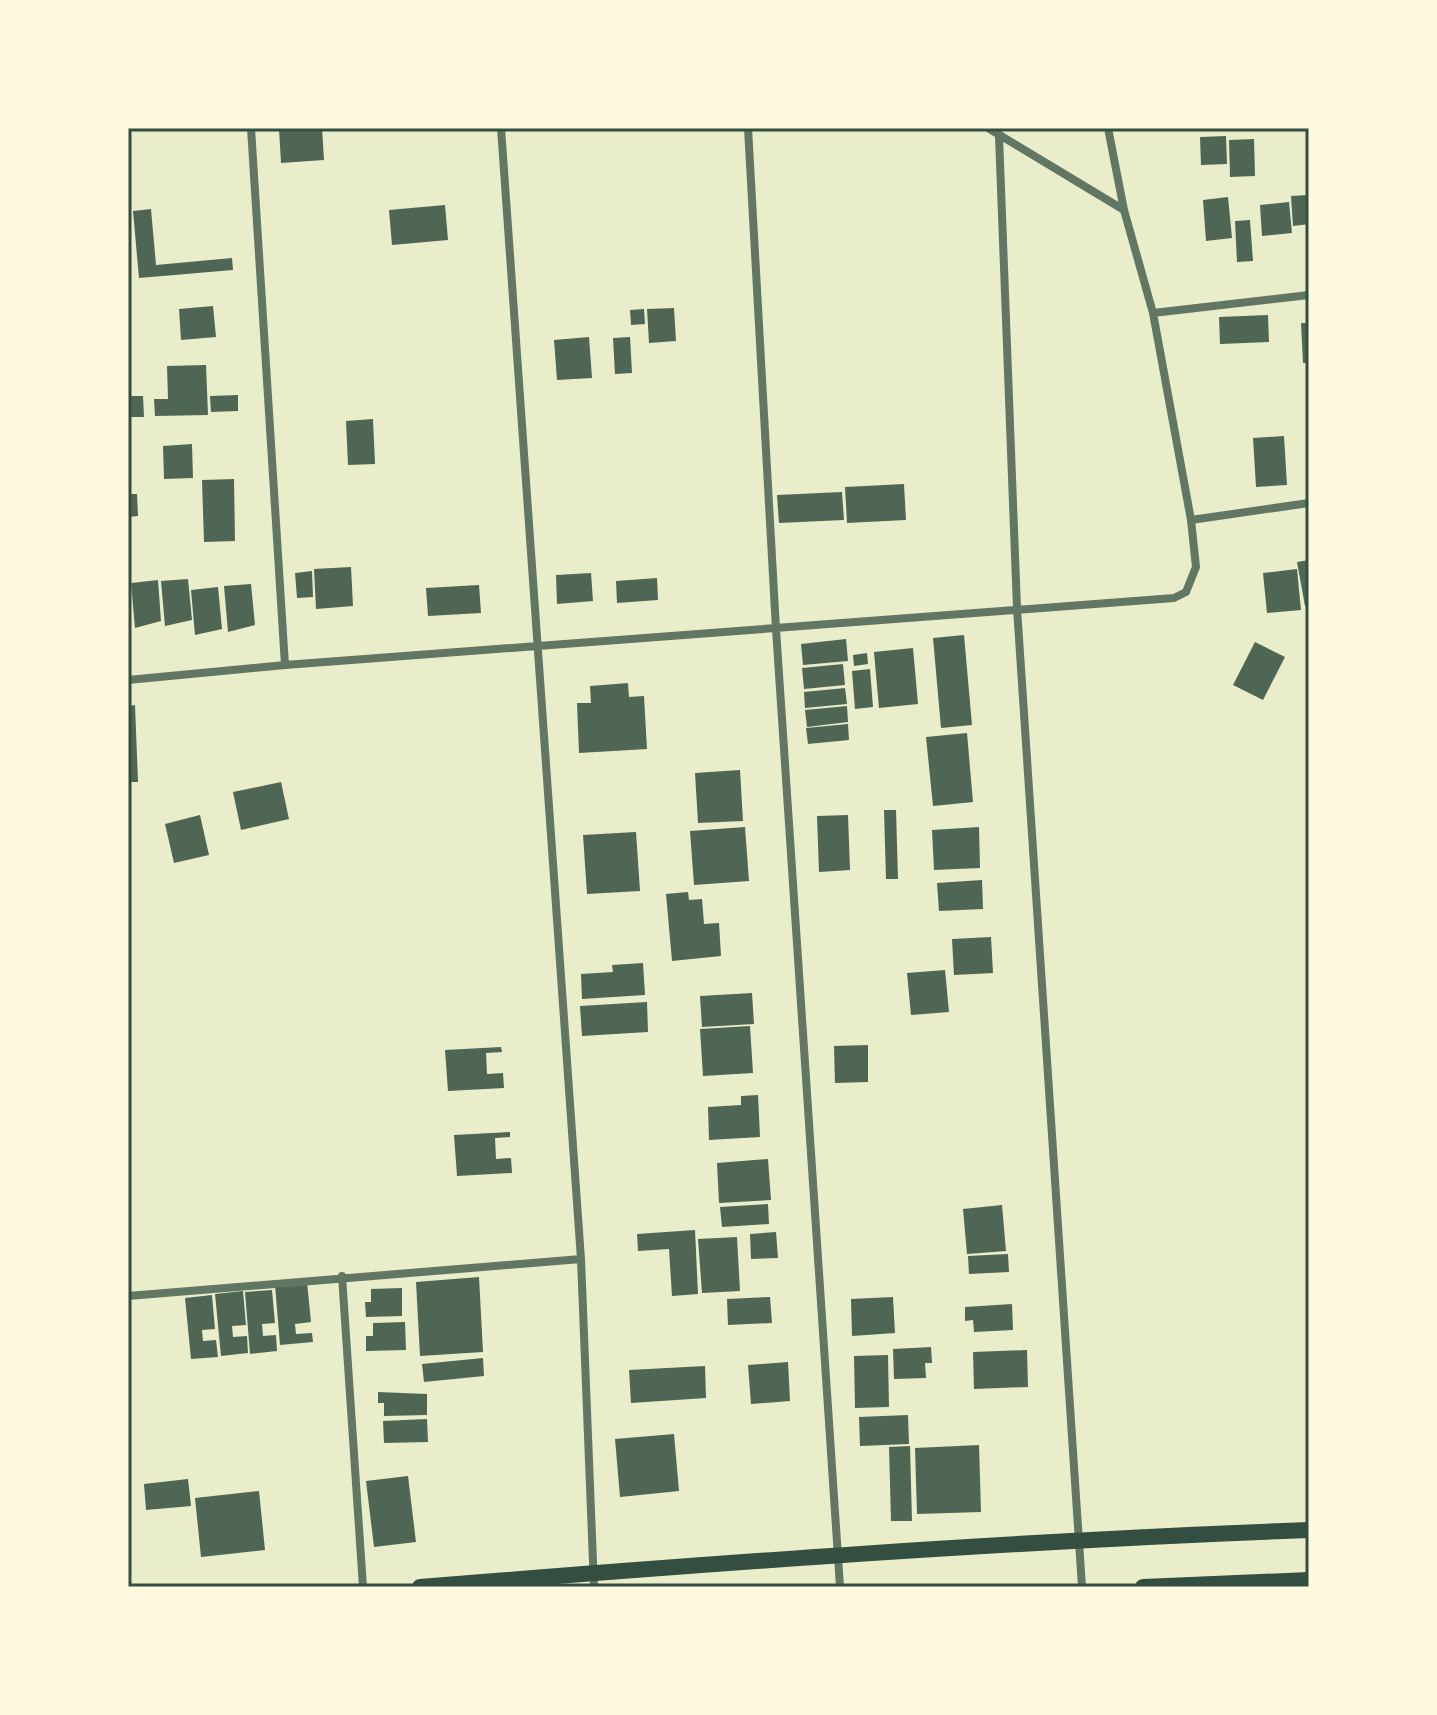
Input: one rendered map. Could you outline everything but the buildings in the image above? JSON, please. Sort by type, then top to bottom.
[{"type":"main road","points":[[420,1587],[594,1580],[838,1553],[1309,1530]]},
{"type":"main road","points":[[1143,1587],[1309,1580]]},
{"type":"street","points":[[251,128],[285,665]]},
{"type":"street","points":[[501,128],[581,1259],[594,1580]]},
{"type":"street","points":[[748,128],[776,629],[840,1587]]},
{"type":"street","points":[[988,128],[1124,210]]},
{"type":"street","points":[[128,680],[285,665],[1174,598],[1186,592],[1196,567],[1191,520],[1153,313],[1124,210],[1108,128]]},
{"type":"street","points":[[999,136],[1017,608],[1082,1587]]},
{"type":"street","points":[[1153,313],[1309,295]]},
{"type":"street","points":[[1191,520],[1309,503]]},
{"type":"street","points":[[128,1296],[342,1276],[581,1259]]},
{"type":"street","points":[[342,1276],[363,1587]]}]
